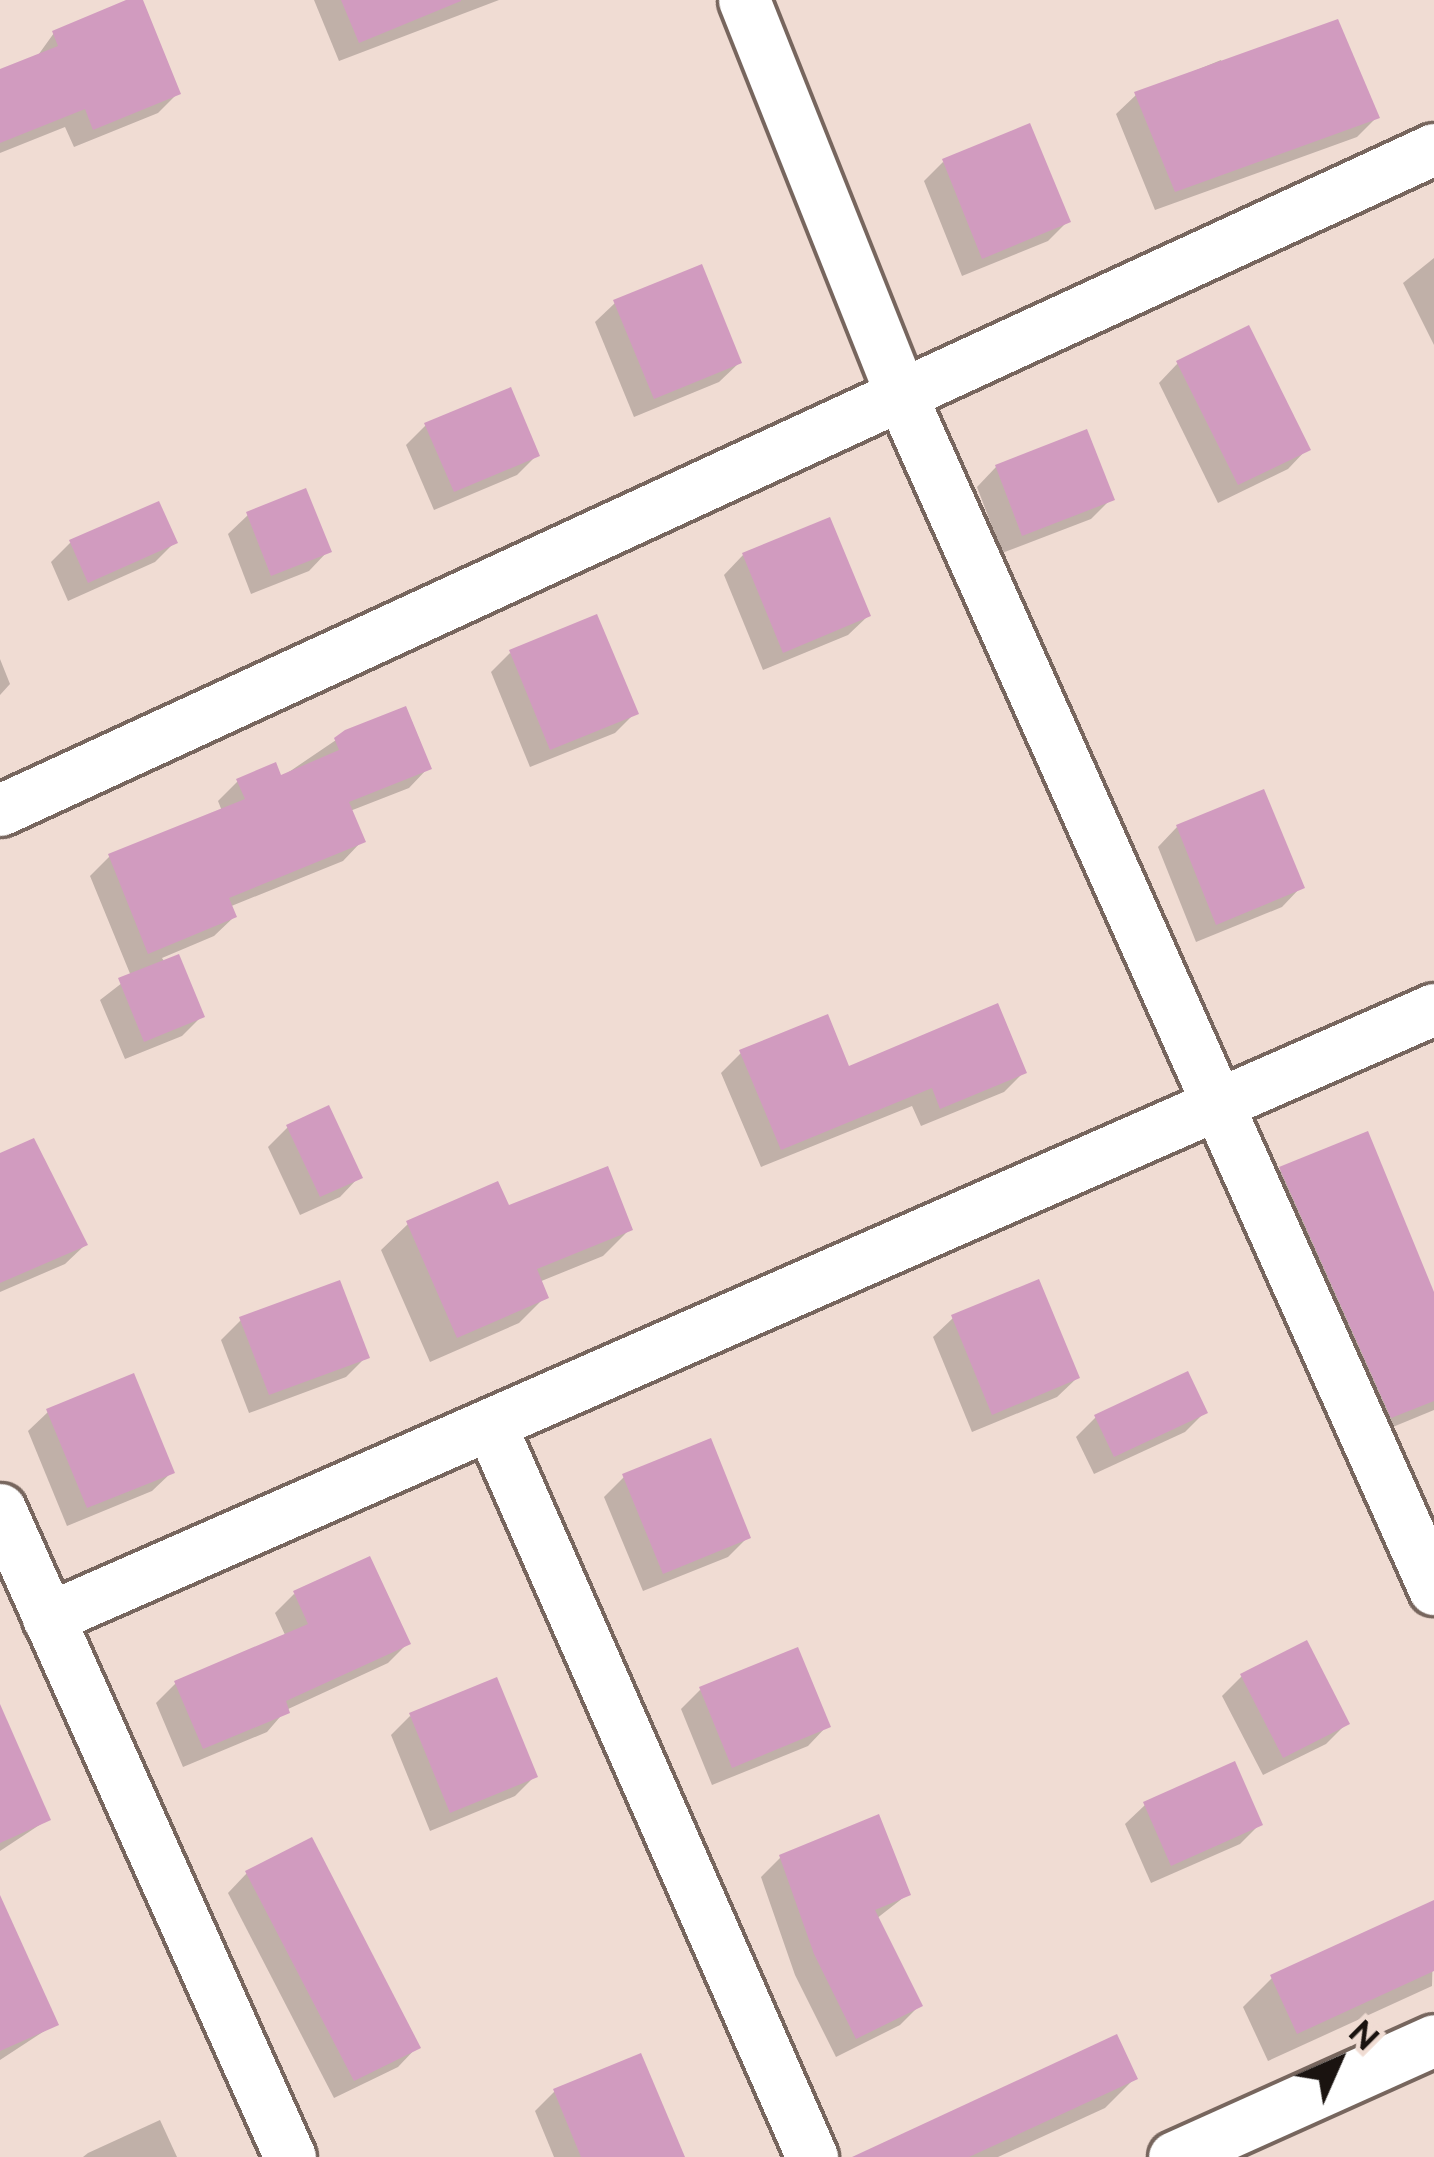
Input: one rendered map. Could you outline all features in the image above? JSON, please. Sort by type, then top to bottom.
[{"type":"street","points":[[744,0],[900,393],[1434,1589]]},
{"type":"street","points":[[0,810],[1434,148]]},
{"type":"street","points":[[48,1618],[1434,1009]]},
{"type":"street","points":[[490,1424],[812,2157]]},
{"type":"street","points":[[0,1509],[290,2157]]},
{"type":"street","points":[[1174,2157],[1434,2040]]},
{"type":"building","points":[[126,0],[143,0],[181,94],[93,130],[85,109],[0,143],[0,69],[58,46],[52,31]]},
{"type":"building","points":[[341,0],[461,0],[461,1],[359,43]]},
{"type":"building","points":[[1338,19],[1380,118],[1175,192],[1134,92]]},
{"type":"building","points":[[1030,123],[1071,222],[982,259],[942,159]]},
{"type":"building","points":[[702,264],[742,363],[654,399],[613,300]]},
{"type":"building","points":[[1249,325],[1311,450],[1238,485],[1176,361]]},
{"type":"building","points":[[511,387],[540,456],[454,492],[424,423]]},
{"type":"building","points":[[1087,429],[1115,500],[1022,536],[995,465]]},
{"type":"building","points":[[306,488],[332,552],[271,576],[246,512]]},
{"type":"building","points":[[159,501],[178,543],[88,583],[69,540]]},
{"type":"building","points":[[830,517],[871,616],[783,653],[742,553]]},
{"type":"building","points":[[597,614],[639,714],[550,750],[509,650]]},
{"type":"building","points":[[406,706],[432,769],[349,802],[366,842],[229,898],[237,917],[148,954],[108,854],[245,799],[236,779],[276,762],[281,775],[339,750],[334,738],[345,730]]},
{"type":"building","points":[[1264,789],[1305,888],[1216,925],[1176,825]]},
{"type":"building","points":[[179,954],[205,1017],[144,1042],[118,978]]},
{"type":"building","points":[[998,1003],[1027,1073],[940,1109],[932,1088],[781,1150],[739,1050],[828,1014],[849,1066]]},
{"type":"building","points":[[329,1105],[363,1178],[320,1197],[286,1125]]},
{"type":"building","points":[[1368,1131],[1434,1292],[1434,1401],[1391,1418],[1279,1167]]},
{"type":"building","points":[[34,1138],[88,1245],[0,1283],[0,1153]]},
{"type":"building","points":[[608,1166],[633,1230],[537,1269],[549,1298],[457,1338],[406,1221],[498,1181],[509,1205]]},
{"type":"building","points":[[1039,1279],[1080,1378],[992,1415],[951,1315]]},
{"type":"building","points":[[340,1280],[370,1358],[269,1395],[239,1317]]},
{"type":"building","points":[[1188,1371],[1208,1413],[1114,1457],[1094,1415]]},
{"type":"building","points":[[134,1373],[175,1473],[87,1508],[46,1409]]},
{"type":"building","points":[[711,1438],[751,1538],[663,1574],[622,1474]]},
{"type":"building","points":[[370,1556],[411,1644],[286,1701],[290,1713],[203,1749],[174,1681],[308,1624],[293,1591]]},
{"type":"building","points":[[1307,1640],[1350,1724],[1283,1758],[1240,1674]]},
{"type":"building","points":[[798,1647],[831,1727],[732,1768],[699,1687]]},
{"type":"building","points":[[497,1677],[538,1777],[450,1813],[409,1713]]},
{"type":"building","points":[[0,1704],[51,1820],[0,1843]]},
{"type":"building","points":[[1235,1761],[1263,1825],[1171,1866],[1143,1802]]},
{"type":"building","points":[[879,1814],[911,1895],[875,1910],[923,2006],[856,2039],[814,1954],[779,1855]]},
{"type":"building","points":[[312,1837],[421,2048],[354,2081],[245,1871]]},
{"type":"building","points":[[0,1895],[59,2025],[0,2051]]},
{"type":"building","points":[[1434,1900],[1434,1971],[1297,2034],[1270,1975]]},
{"type":"building","points":[[1117,2034],[1138,2079],[969,2157],[852,2157]]},
{"type":"building","points":[[641,2053],[685,2157],[581,2157],[553,2089]]}]
